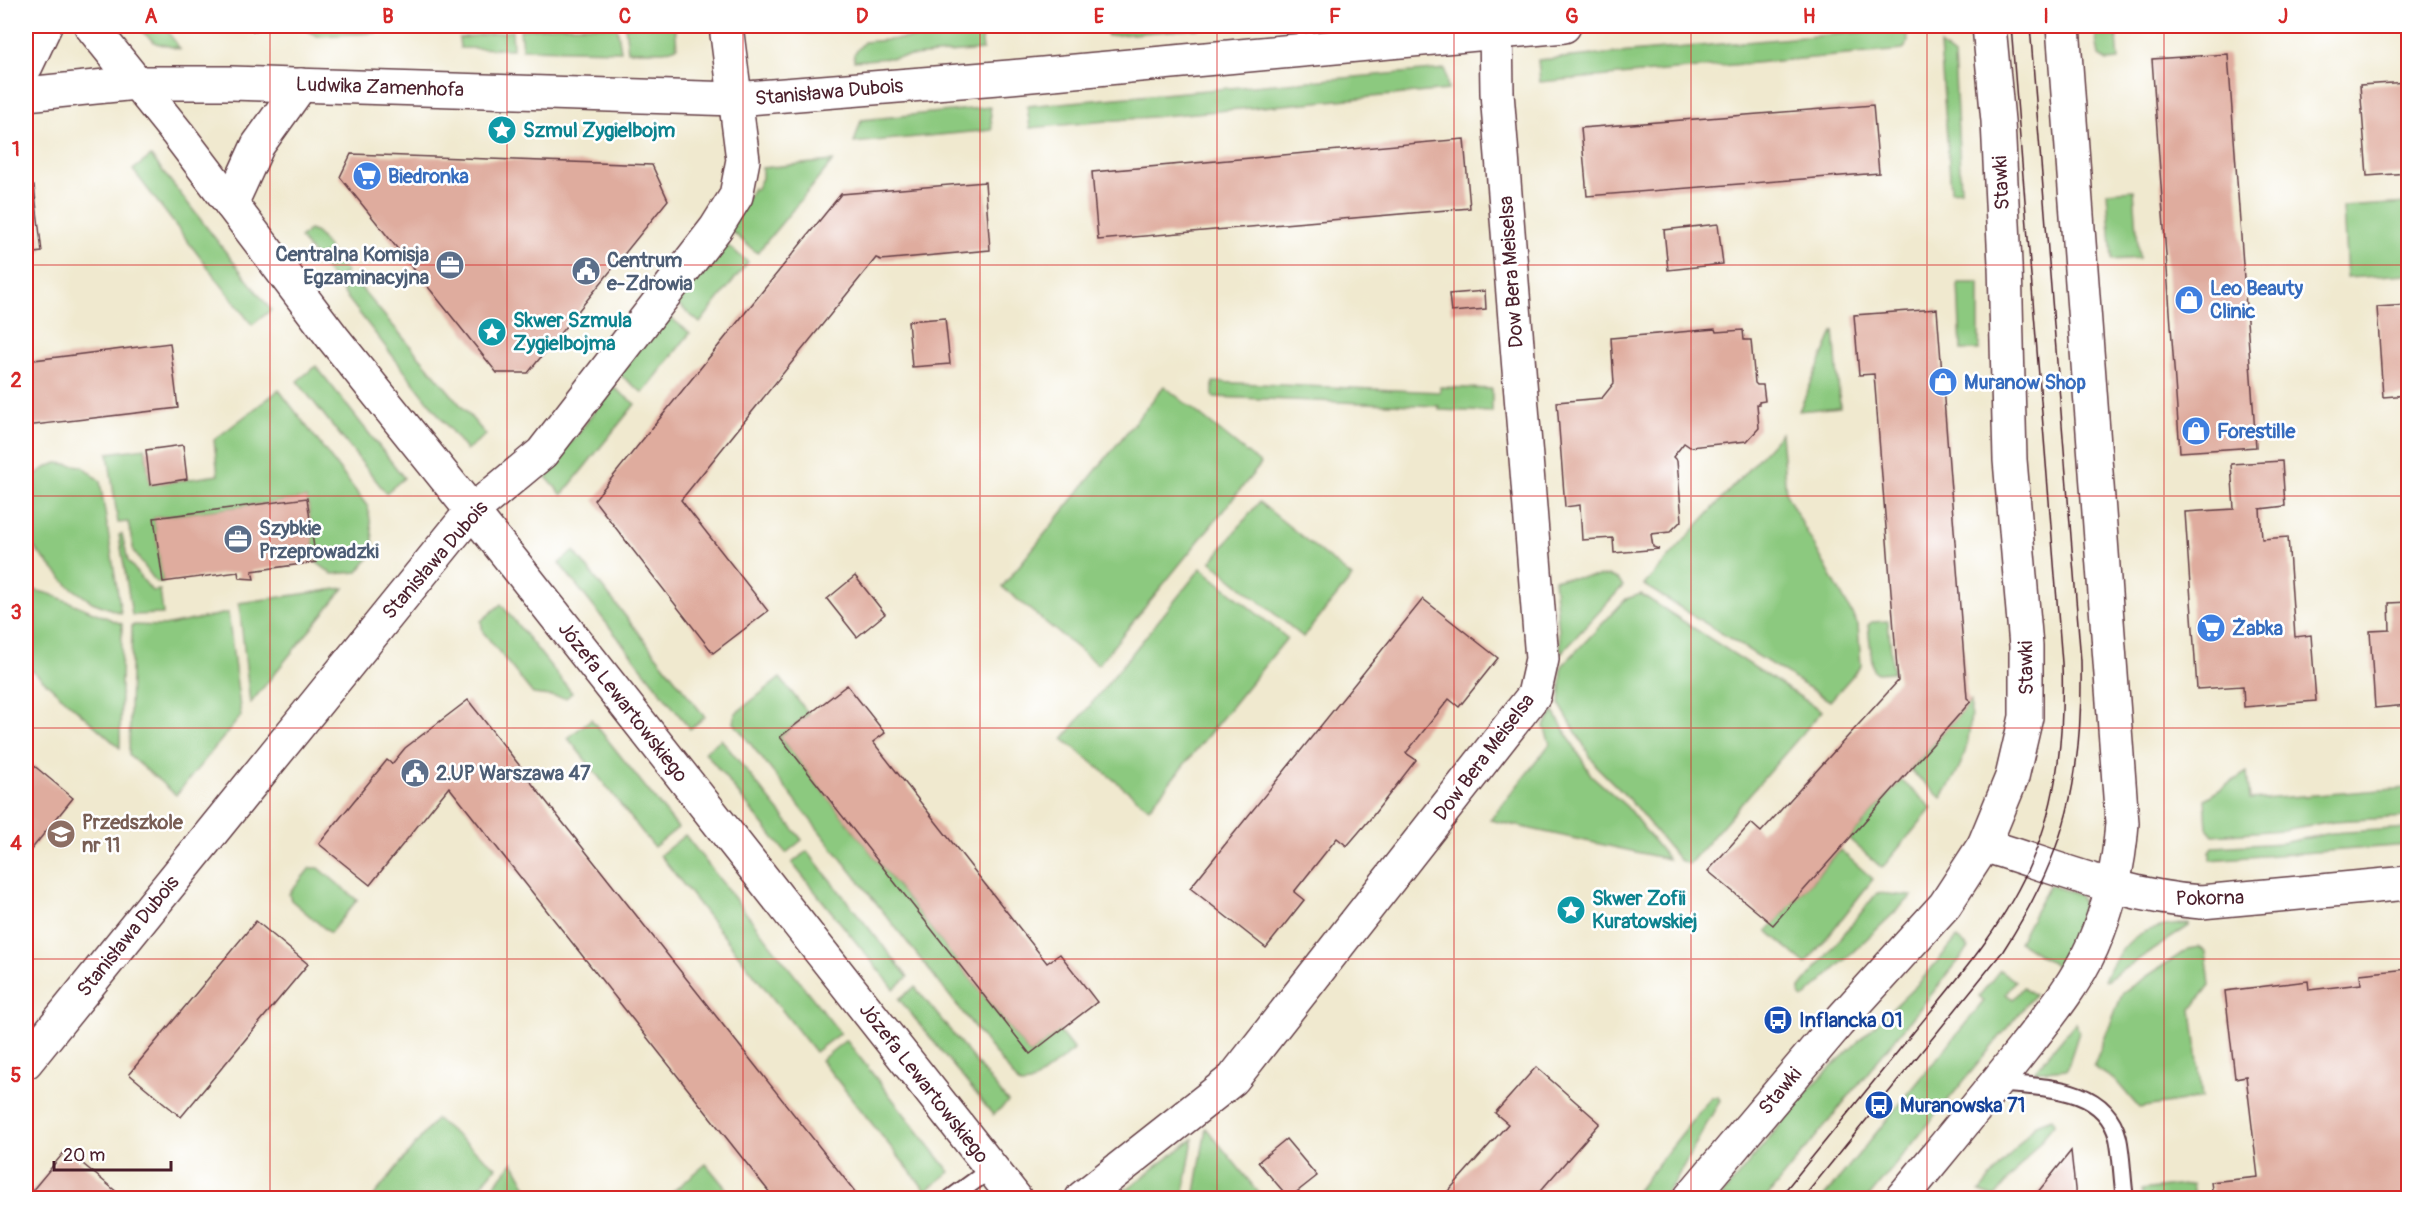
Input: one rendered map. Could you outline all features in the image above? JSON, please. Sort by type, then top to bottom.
[{"type":"street","points":[[26,66],[45,26]]},
{"type":"street","name":"Józefa Lewartowskiego","points":[[91,26],[178,134],[333,338],[1015,1198]]},
{"type":"street","points":[[726,26],[735,99]]},
{"type":"street","name":"Stanisława Dubois","points":[[26,1062],[471,512],[542,453],[716,228],[736,196],[743,160],[735,99],[986,79],[1496,28],[1564,26]]},
{"type":"street","name":"Stawki","points":[[1690,1198],[1837,1024],[1945,905],[1984,845],[2012,777],[2026,717],[2026,646],[2010,460],[2005,264],[1998,121],[1989,26]]},
{"type":"street","points":[[1902,1198],[1996,1083],[2076,979],[2092,948],[2119,856],[2122,823],[2063,26]]},
{"type":"street","name":"Dow Bera Meiselsa","points":[[1082,1198],[1233,1079],[1534,695],[1542,659],[1497,93],[1496,28]]},
{"type":"street","name":"Ludwika Zamenhofa","points":[[26,94],[136,83],[301,85],[735,99]]},
{"type":"street","points":[[231,204],[258,146],[301,85]]},
{"type":"street","name":"Pokorna","points":[[1984,845],[2112,886],[2170,900],[2201,902],[2409,883]]},
{"type":"lane","points":[[1996,1083],[2073,1092],[2097,1106],[2111,1122],[2118,1138],[2125,1198]]},
{"type":"lane","points":[[951,1198],[991,1169]]},
{"type":"green space","points":[[135,26],[164,26],[180,49],[156,43]]},
{"type":"green space","points":[[374,26],[376,33],[317,36],[308,31],[308,27]]},
{"type":"green space","points":[[389,26],[444,26],[445,32],[389,33]]},
{"type":"green space","points":[[558,26],[617,26],[621,51],[522,49],[520,30]]},
{"type":"green space","points":[[625,26],[675,26],[677,47],[665,51],[628,51]]},
{"type":"green space","points":[[800,26],[840,26],[840,30],[808,33]]},
{"type":"green space","points":[[1106,26],[1230,26],[1107,36]]},
{"type":"green space","points":[[2094,26],[2116,26],[2119,60],[2107,61],[2099,56]]},
{"type":"green space","points":[[1907,28],[1908,42],[1903,50],[1540,82],[1538,60]]},
{"type":"green space","points":[[512,31],[513,49],[460,48],[459,38]]},
{"type":"green space","points":[[981,32],[983,50],[854,61],[854,54],[864,42]]},
{"type":"green space","points":[[1940,45],[1954,56],[1961,190],[1951,191]]},
{"type":"green space","points":[[1445,69],[1448,90],[1030,128],[1027,106]]},
{"type":"green space","points":[[990,107],[992,130],[854,143],[861,120]]},
{"type":"green space","points":[[151,156],[271,310],[252,325],[133,170]]},
{"type":"green space","points":[[833,161],[757,253],[730,230],[753,188],[756,190],[762,178],[762,168]]},
{"type":"green space","points":[[2134,190],[2139,258],[2112,260],[2107,192]]},
{"type":"green space","points":[[2408,203],[2408,274],[2347,278],[2343,207]]},
{"type":"green space","points":[[309,230],[317,233],[347,272],[335,281],[300,238]]},
{"type":"green space","points":[[723,242],[748,262],[700,323],[674,301]]},
{"type":"green space","points":[[355,281],[486,435],[466,450],[342,291]]},
{"type":"green space","points":[[1958,283],[1979,283],[1979,350],[1961,350]]},
{"type":"green space","points":[[666,314],[690,333],[643,393],[619,374]]},
{"type":"green space","points":[[1834,330],[1840,407],[1799,411]]},
{"type":"green space","points":[[316,366],[404,478],[386,493],[297,381]]},
{"type":"green space","points":[[1213,382],[1440,392],[1440,387],[1492,389],[1492,412],[1439,410],[1439,406],[1213,397]]},
{"type":"green space","points":[[612,386],[635,404],[562,495],[546,477],[564,446],[574,440]]},
{"type":"green space","points":[[1164,386],[1261,464],[1098,665],[1002,587]]},
{"type":"green space","points":[[279,390],[368,507],[374,545],[370,557],[358,572],[332,574],[316,562],[307,498],[154,518],[163,582],[156,582],[134,552],[128,522],[118,523],[108,453],[145,448],[150,485],[218,475],[214,440]]},
{"type":"green space","points":[[1781,433],[1786,494],[1858,625],[1861,666],[1830,701],[1644,585]]},
{"type":"green space","points":[[57,463],[82,466],[100,481],[121,613],[92,602],[69,586],[26,539],[25,503],[29,484],[44,469]]},
{"type":"green space","points":[[1259,502],[1352,577],[1303,637],[1211,562]]},
{"type":"green space","points":[[122,534],[128,561],[152,591],[160,590],[163,614],[132,615],[119,535]]},
{"type":"green space","points":[[574,551],[705,717],[690,729],[559,563]]},
{"type":"green space","points":[[1201,568],[1287,638],[1149,808],[1063,739]]},
{"type":"green space","points":[[1609,576],[1617,579],[1623,586],[1561,653],[1554,579]]},
{"type":"green space","points":[[344,588],[250,704],[239,603]]},
{"type":"green space","points":[[26,590],[50,594],[122,624],[120,748],[26,665]]},
{"type":"green space","points":[[1641,594],[1822,711],[1689,864],[1679,860],[1630,800],[1596,766],[1560,705],[1562,666],[1626,599]]},
{"type":"green space","points":[[501,604],[572,693],[566,698],[533,694],[483,632],[481,621]]},
{"type":"green space","points":[[228,613],[241,716],[176,795],[129,755],[132,625],[164,626]]},
{"type":"green space","points":[[1888,621],[1893,672],[1877,673],[1873,670],[1868,625],[1872,622]]},
{"type":"green space","points":[[780,678],[809,714],[780,737],[1030,1054],[1059,1031],[1074,1050],[1030,1084],[1020,1085],[734,723],[735,714]]},
{"type":"green space","points":[[1971,701],[1970,728],[1965,752],[1956,775],[1941,798],[1910,770]]},
{"type":"green space","points":[[1554,712],[1591,775],[1627,807],[1668,859],[1490,820],[1550,744],[1544,726]]},
{"type":"green space","points":[[591,719],[678,828],[654,847],[568,738]]},
{"type":"green space","points":[[721,739],[802,840],[786,853],[705,752]]},
{"type":"green space","points":[[2247,772],[2250,800],[2408,788],[2408,817],[2334,821],[2283,830],[2213,835],[2207,828],[2205,799]]},
{"type":"green space","points":[[1901,780],[1932,808],[1882,868],[1849,839]]},
{"type":"green space","points":[[2408,828],[2408,845],[2210,860],[2210,852],[2214,847],[2282,843],[2332,833]]},
{"type":"green space","points":[[685,835],[840,1033],[815,1052],[660,855]]},
{"type":"green space","points":[[1840,850],[1873,879],[1806,964],[1767,931]]},
{"type":"green space","points":[[807,851],[908,977],[894,989],[792,863]]},
{"type":"green space","points":[[310,868],[319,868],[357,900],[330,933],[291,900],[289,894]]},
{"type":"green space","points":[[2049,885],[2078,894],[2083,902],[2079,922],[2058,967],[2019,942]]},
{"type":"green space","points":[[1877,893],[1912,896],[1803,999],[1800,996],[1800,988]]},
{"type":"green space","points":[[2189,924],[2106,981],[2104,980],[2119,953],[2136,936],[2158,927]]},
{"type":"green space","points":[[1957,938],[1969,948],[1766,1198],[1720,1198],[1811,1087],[1919,983]]},
{"type":"green space","points":[[2199,947],[2206,952],[2210,985],[2192,1009],[2202,1098],[2139,1108],[2116,1081],[2094,1065],[2123,992],[2188,949]]},
{"type":"green space","points":[[2000,970],[2015,981],[2006,994],[2013,999],[2023,987],[2034,995],[1868,1198],[1823,1198],[1984,1001],[1979,996]]},
{"type":"green space","points":[[915,987],[1008,1102],[993,1115],[899,999]]},
{"type":"green space","points":[[2075,1023],[2079,1032],[2067,1069],[2034,1072]]},
{"type":"green space","points":[[846,1040],[950,1172],[926,1191],[821,1060]]},
{"type":"green space","points":[[1711,1097],[1718,1097],[1720,1100],[1674,1183],[1660,1198],[1631,1198]]},
{"type":"green space","points":[[2052,1118],[2054,1124],[1995,1197],[1979,1192],[2036,1124]]},
{"type":"green space","points":[[436,1119],[496,1167],[471,1198],[372,1198]]},
{"type":"green space","points":[[1206,1128],[1263,1198],[1194,1198]]},
{"type":"green space","points":[[1193,1139],[1183,1198],[1115,1198]]},
{"type":"green space","points":[[513,1162],[533,1198],[484,1198]]},
{"type":"green space","points":[[706,1164],[734,1198],[665,1198]]},
{"type":"green space","points":[[2192,1184],[2194,1198],[2143,1197],[2141,1190]]},
{"type":"building","points":[[253,26],[284,26],[284,27],[253,31]]},
{"type":"building","points":[[2228,54],[2256,447],[2180,452],[2152,59]]},
{"type":"building","points":[[2408,82],[2408,173],[2367,176],[2360,85]]},
{"type":"building","points":[[1873,105],[1879,173],[1587,196],[1581,128]]},
{"type":"building","points":[[1464,139],[1470,208],[1098,240],[1092,172]]},
{"type":"building","points":[[351,154],[652,165],[668,200],[528,373],[497,373],[340,177]]},
{"type":"building","points":[[985,182],[990,250],[881,260],[876,258],[681,500],[768,611],[713,653],[594,500],[841,194]]},
{"type":"building","points":[[34,186],[42,252],[26,254],[26,187]]},
{"type":"building","points":[[1718,224],[1723,264],[1668,270],[1664,230]]},
{"type":"building","points":[[1485,291],[1486,309],[1451,312],[1449,294]]},
{"type":"building","points":[[2408,305],[2408,395],[2383,397],[2377,307]]},
{"type":"building","points":[[1937,309],[1967,698],[1971,701],[1773,925],[1708,871],[1751,823],[1761,832],[1898,681],[1874,374],[1859,375],[1854,315]]},
{"type":"building","points":[[945,318],[950,364],[912,367],[908,321]]},
{"type":"building","points":[[1715,329],[1716,332],[1743,330],[1744,340],[1751,340],[1755,383],[1763,385],[1765,401],[1757,404],[1759,428],[1747,441],[1690,447],[1684,443],[1673,457],[1677,461],[1682,520],[1670,532],[1651,534],[1653,547],[1659,549],[1614,553],[1613,538],[1582,540],[1580,505],[1565,507],[1557,402],[1602,398],[1614,383],[1611,338]]},
{"type":"building","points":[[170,343],[178,408],[26,426],[26,361]]},
{"type":"building","points":[[183,445],[187,479],[150,485],[146,450]]},
{"type":"building","points":[[2282,461],[2285,506],[2260,509],[2262,539],[2288,537],[2295,637],[2311,635],[2316,701],[2244,707],[2243,686],[2197,689],[2185,512],[2234,509],[2231,464]]},
{"type":"building","points":[[307,498],[316,562],[252,571],[254,579],[239,578],[238,572],[163,582],[154,518]]},
{"type":"building","points":[[855,576],[885,614],[857,637],[827,599]]},
{"type":"building","points":[[1423,599],[1498,658],[1459,707],[1449,699],[1406,753],[1416,760],[1347,846],[1337,838],[1294,892],[1304,900],[1266,948],[1190,888]]},
{"type":"building","points":[[2408,602],[2408,705],[2375,708],[2370,631],[2390,630],[2389,603]]},
{"type":"building","points":[[847,685],[885,733],[873,742],[1047,963],[1060,954],[1097,1002],[1030,1054],[780,737]]},
{"type":"building","points":[[468,700],[860,1198],[774,1198],[449,787],[370,885],[319,844],[387,760],[392,764],[405,748]]},
{"type":"building","points":[[26,759],[73,798],[26,856]]},
{"type":"building","points":[[256,921],[308,964],[181,1117],[129,1074]]},
{"type":"building","points":[[2408,969],[2408,1198],[2213,1198],[2211,1182],[2258,1177],[2246,1076],[2235,1078],[2225,991],[2308,981],[2309,990],[2361,984],[2360,974]]},
{"type":"building","points":[[1536,1067],[1600,1123],[1534,1198],[1442,1198],[1508,1124],[1495,1113]]},
{"type":"building","points":[[1286,1139],[1317,1176],[1289,1198],[1258,1162]]},
{"type":"building","points":[[66,1150],[118,1193],[113,1198],[26,1198]]},
{"type":"building","points":[[2071,1151],[2076,1198],[2033,1198]]},
{"type":"tram line","points":[[1779,1198],[1949,989],[1996,927],[2032,860],[2054,788],[2061,738],[2062,663],[2011,26]]},
{"type":"tram line","points":[[1803,1198],[2003,951],[2025,915],[2056,846],[2067,812],[2074,778],[2079,741],[2081,661],[2030,26]]},
{"type":"place","name":"Szmul Zygielbojm","points":[[502,130]]},
{"type":"place","name":"Biedronka","points":[[367,176]]},
{"type":"place","name":"Centralna Komisja Egzaminacyjna","points":[[450,265]]},
{"type":"place","name":"Centrum e-Zdrowia","points":[[586,271]]},
{"type":"place","name":"Leo Beauty Clinic","points":[[2189,300]]},
{"type":"place","name":"Skwer Szmula Zygielbojma","points":[[492,332]]},
{"type":"place","name":"Muranow Shop","points":[[1943,382]]},
{"type":"place","name":"Forestille","points":[[2196,431]]},
{"type":"place","name":"Szybkie Przeprowadzki","points":[[238,539]]},
{"type":"place","name":"Żabka","points":[[2211,628]]},
{"type":"place","name":"2.UP Warszawa 47","points":[[415,773]]},
{"type":"place","name":"Przedszkole nr 11","points":[[61,834]]},
{"type":"place","name":"Skwer Zofii Kuratowskiej","points":[[1571,910]]},
{"type":"place","name":"Inflancka 01","points":[[1778,1020]]},
{"type":"place","name":"Muranowska 71","points":[[1879,1105]]}]
